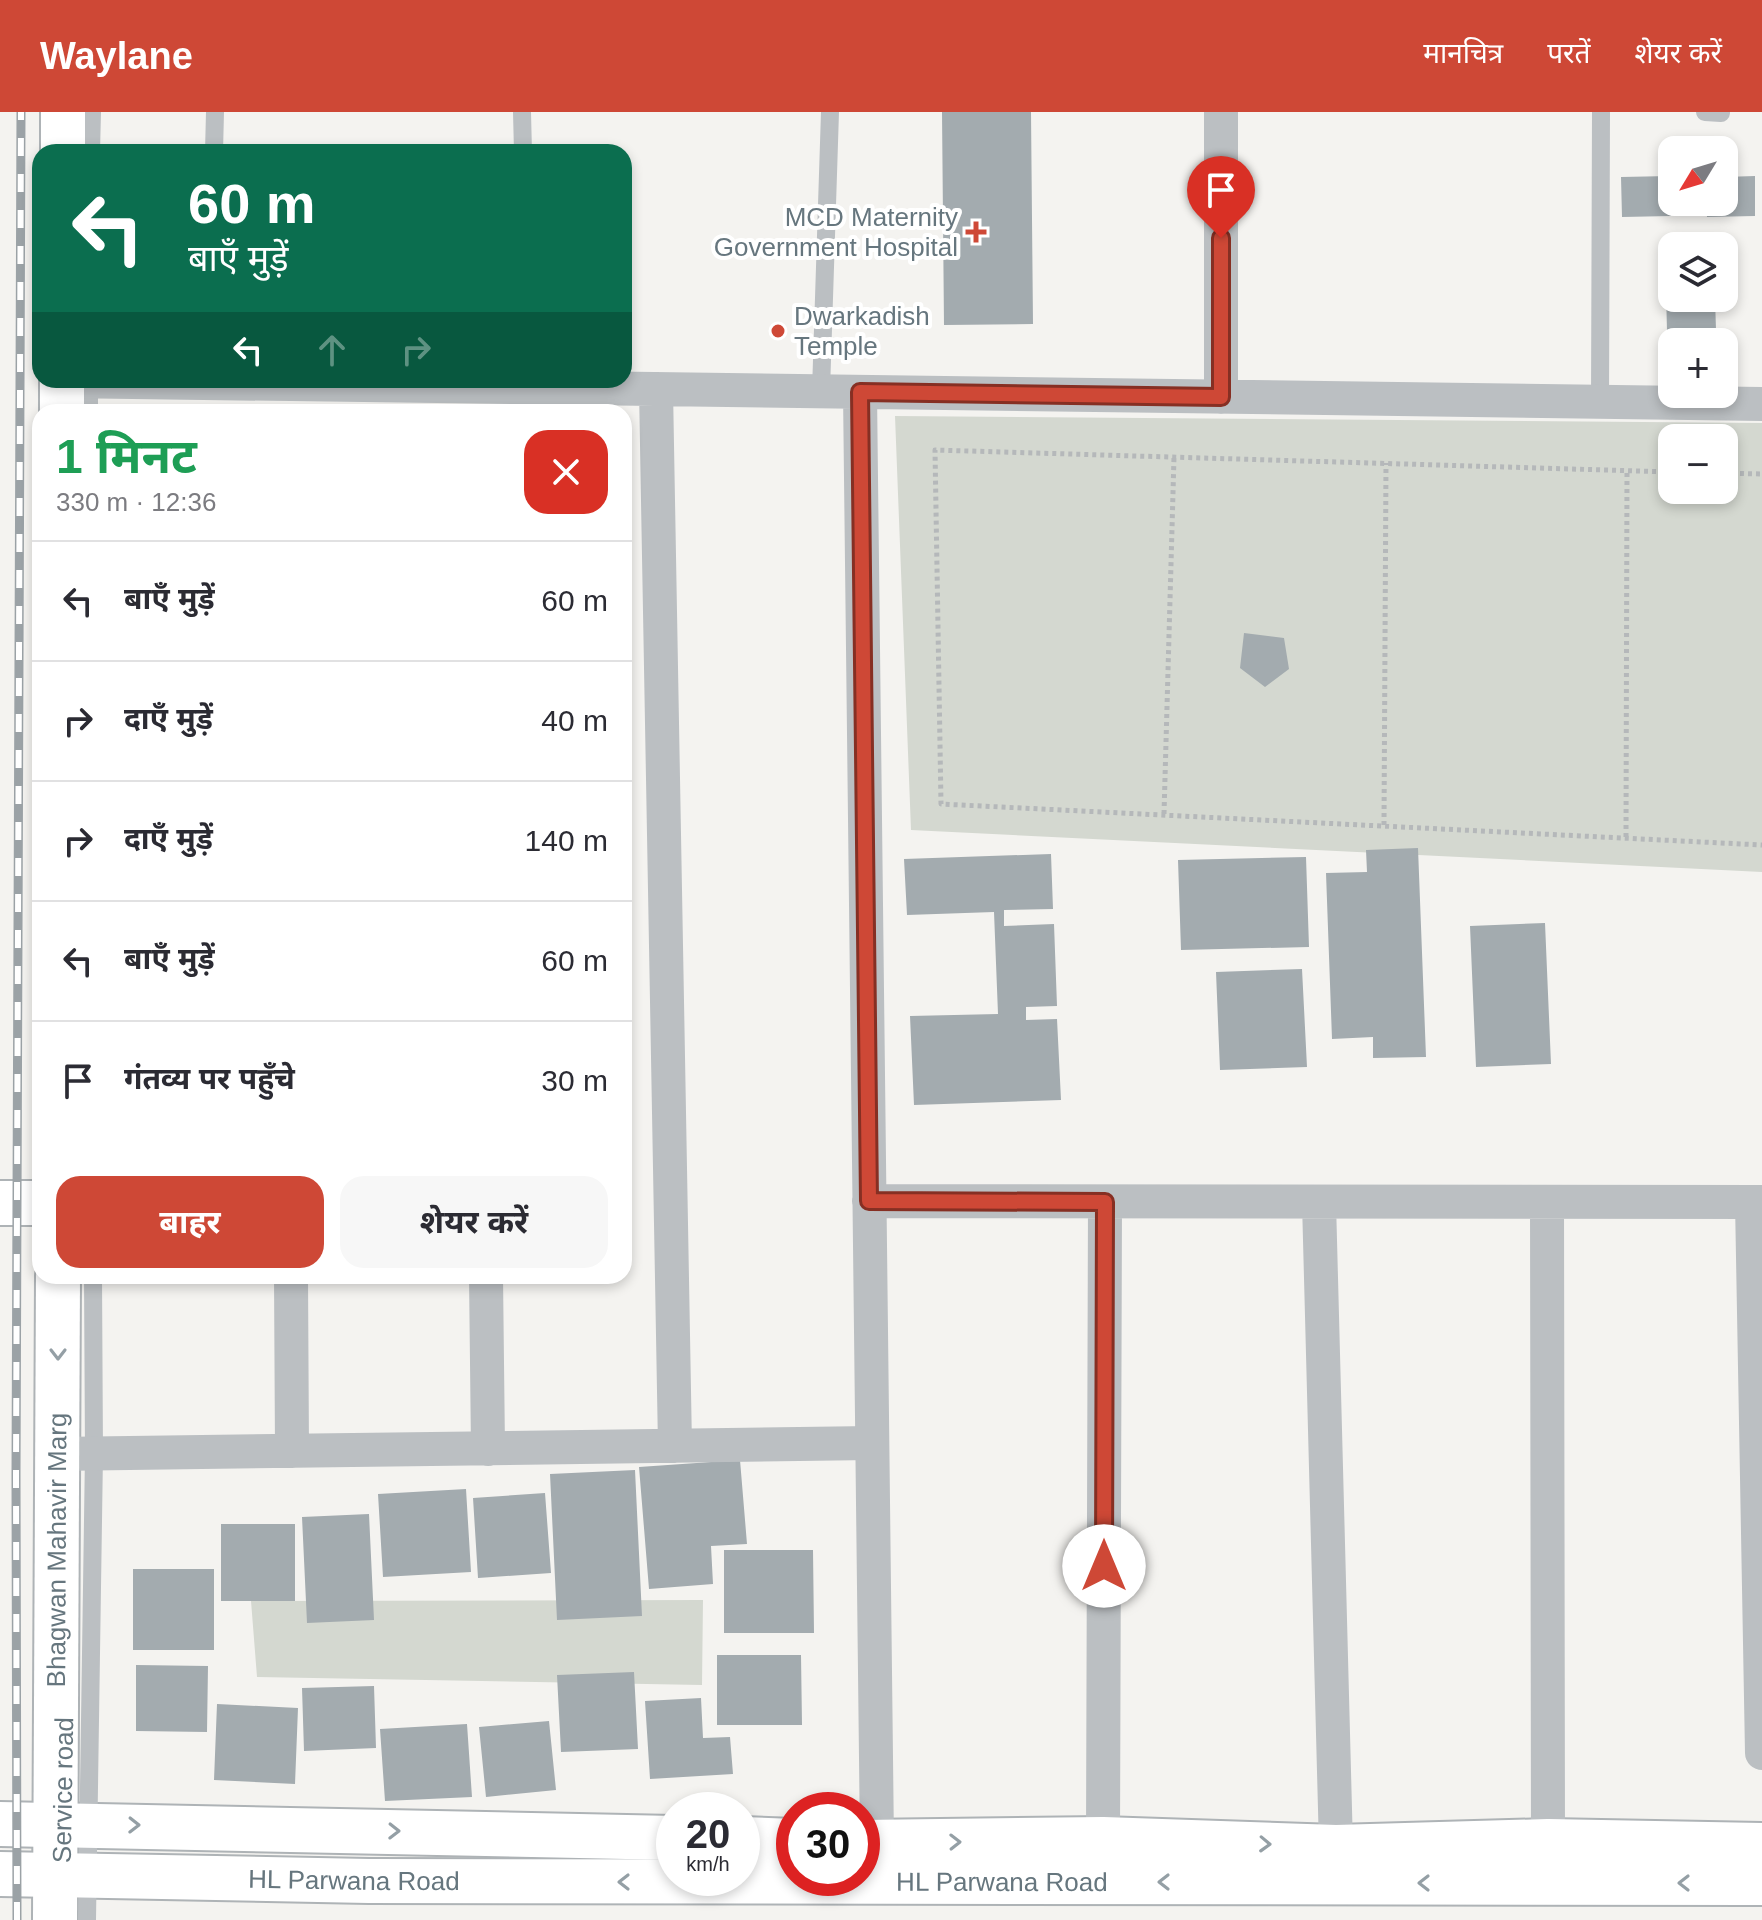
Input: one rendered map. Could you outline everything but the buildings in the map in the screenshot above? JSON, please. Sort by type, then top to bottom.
[{"type":"street","points":[[63,112],[63,144]]},
{"type":"street","points":[[1221,112],[1221,397]]},
{"type":"street","points":[[242,388],[287,398],[476,399],[512,388]]},
{"type":"street","points":[[630,388],[1762,404]]},
{"type":"street","points":[[656,389],[675,1446]]},
{"type":"street","points":[[860,392],[872,1443],[869,1792]]},
{"type":"street","points":[[869,1201],[1757,1202],[1762,1753]]},
{"type":"street","points":[[1103,1839],[1105,1202]]},
{"type":"street","points":[[1319,1202],[1336,1847]]},
{"type":"street","points":[[1547,1202],[1548,1841]]},
{"type":"street","points":[[0,1203],[32,1203]]},
{"type":"street","name":"Bhagwan Mahavir Marg","points":[[59,1284],[76,1454],[72,1823]]},
{"type":"street","points":[[291,1284],[292,1451]]},
{"type":"street","points":[[486,1284],[488,1449]]},
{"type":"street","points":[[76,1454],[872,1443]]},
{"type":"street","points":[[55,1920],[71,1875],[72,1823]]},
{"type":"street","name":"HL Parwana Road","points":[[0,1824],[72,1823],[656,1838]]},
{"type":"street","name":"HL Parwana Road","points":[[880,1842],[1103,1839],[1336,1847],[1548,1841],[1762,1845]]},
{"type":"street","name":"HL Parwana Road","points":[[0,1874],[369,1881],[1762,1883]]},
{"type":"lane","points":[[91,144],[92,112]]},
{"type":"lane","points":[[214,144],[215,112]]},
{"type":"lane","points":[[522,112],[523,144]]},
{"type":"lane","points":[[821,391],[830,112]]},
{"type":"lane","points":[[1600,402],[1601,112]]},
{"type":"lane","points":[[1705,112],[1721,113]]},
{"type":"lane","points":[[76,1454],[92,1284]]},
{"type":"lane","name":"Service road","points":[[71,1875],[87,1920]]},
{"type":"path","points":[[1658,471],[935,450],[941,804],[1762,845]]},
{"type":"path","points":[[1164,814],[1174,457]]},
{"type":"path","points":[[1384,825],[1386,463]]},
{"type":"path","points":[[1626,837],[1627,470]]},
{"type":"path","points":[[1738,473],[1762,474]]},
{"type":"shaded area","points":[[895,416],[1762,423],[1762,872],[911,830]]},
{"type":"shaded area","points":[[703,1600],[702,1685],[257,1677],[251,1601]]},
{"type":"railway","points":[[17,1920],[21,112]]},
{"type":"place","name":"MCD Maternity Government Hospital","points":[[976,232]]},
{"type":"place","name":"Dwarkadish Temple","points":[[778,331]]},
{"type":"route","points":[[1104,1566],[1105,1202],[869,1201],[860,392],[1221,397],[1221,238]]}]
